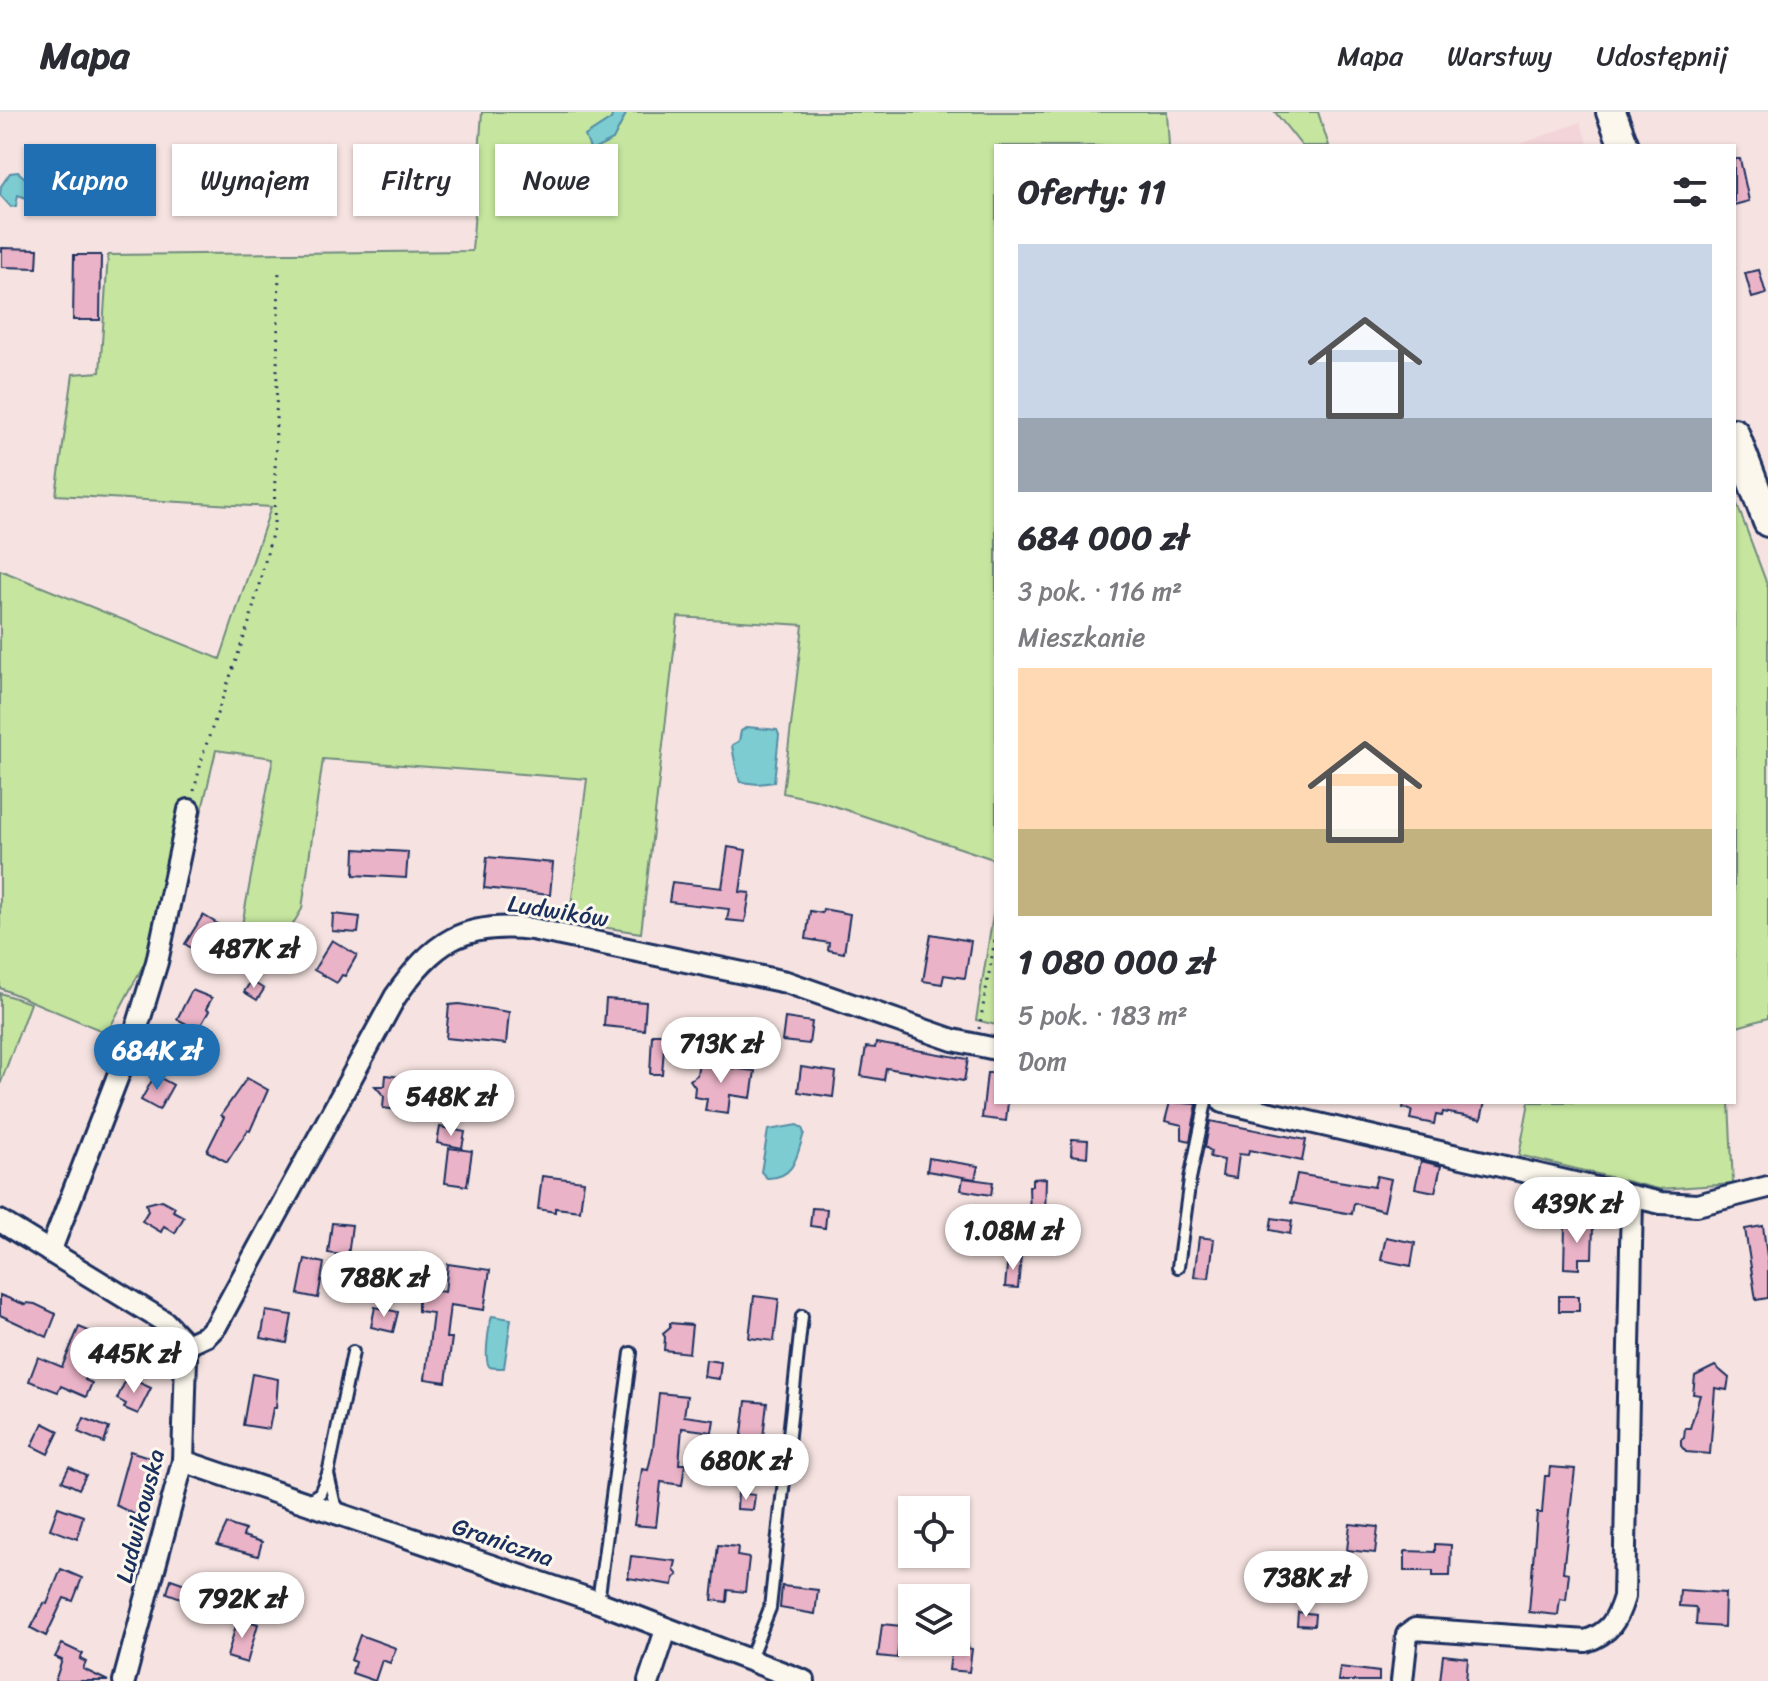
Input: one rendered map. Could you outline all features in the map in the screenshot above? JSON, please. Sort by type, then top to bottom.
[{"type":"main road","points":[[1611,112],[1623,144]]},
{"type":"main road","points":[[1736,438],[1768,522]]},
{"type":"street","points":[[50,1252],[138,1024],[157,962],[189,810]]},
{"type":"street","name":"Ludwików","points":[[184,1346],[206,1336],[216,1326],[387,1011],[411,974],[424,958],[444,942],[463,933],[483,927],[532,929],[786,982],[953,1040],[986,1047]]},
{"type":"street","points":[[1232,1104],[1661,1203],[1697,1205],[1768,1187]]},
{"type":"street","points":[[1402,1681],[1407,1635],[1415,1629],[1586,1641],[1603,1636],[1618,1615],[1624,1597],[1632,1197]]},
{"type":"street","points":[[0,1221],[165,1322],[184,1346]]},
{"type":"street","name":"Ludwikowska","points":[[124,1681],[183,1461],[187,1370],[184,1346]]},
{"type":"street","name":"Graniczna","points":[[183,1461],[598,1602],[804,1681]]},
{"type":"street","points":[[649,1681],[666,1630]]},
{"type":"lane","points":[[1178,1267],[1190,1179],[1206,1104]]},
{"type":"lane","points":[[749,1661],[770,1608],[802,1316]]},
{"type":"lane","points":[[306,1502],[320,1493],[328,1474],[353,1352]]},
{"type":"lane","points":[[598,1602],[631,1353]]},
{"type":"lane","points":[[328,1474],[334,1501],[343,1515]]},
{"type":"path","points":[[189,810],[204,751],[261,584],[274,526],[279,268]]},
{"type":"path","points":[[986,1047],[994,957]]},
{"type":"path","points":[[143,1329],[166,1367]]},
{"type":"shaded area","points":[[1580,122],[1588,144],[1520,144]]},
{"type":"green space","points":[[482,112],[1167,112],[1169,144],[994,144],[994,859],[816,800],[783,793],[803,625],[678,617],[641,933],[569,922],[587,779],[323,759],[302,909],[279,947],[242,925],[273,758],[216,750],[183,891],[107,1033],[0,988],[0,570],[220,659],[271,507],[56,495],[73,374],[100,372],[108,255],[472,251],[475,216],[479,216]]},
{"type":"green space","points":[[1275,112],[1318,112],[1328,144],[1300,144]]},
{"type":"green space","points":[[1736,501],[1768,587],[1768,1018],[1736,1027]]},
{"type":"green space","points":[[994,909],[994,1024],[976,1020]]},
{"type":"green space","points":[[0,993],[30,1003],[0,1085]]},
{"type":"green space","points":[[1529,1104],[1729,1104],[1733,1184],[1659,1189],[1519,1155]]},
{"type":"water","points":[[613,112],[627,112],[613,140],[605,144],[588,144],[585,136],[611,119]]},
{"type":"water","points":[[18,172],[24,177],[24,197],[18,195],[16,206],[11,207],[0,195],[1,186],[10,173]]},
{"type":"water","points":[[747,727],[777,730],[774,782],[740,782],[732,745],[739,741],[741,731]]},
{"type":"water","points":[[797,1125],[804,1133],[797,1157],[784,1174],[767,1178],[761,1172],[768,1130]]},
{"type":"water","points":[[492,1316],[511,1319],[504,1368],[488,1364],[487,1343]]},
{"type":"building","points":[[1736,159],[1740,159],[1749,201],[1736,204]]},
{"type":"building","points":[[2,248],[38,249],[37,268],[2,267]]},
{"type":"building","points":[[74,255],[101,255],[100,320],[73,320]]},
{"type":"building","points":[[1759,270],[1766,294],[1752,298],[1745,273]]},
{"type":"building","points":[[728,847],[746,850],[740,892],[750,893],[745,922],[727,920],[729,909],[669,902],[672,882],[722,888]]},
{"type":"building","points":[[355,849],[408,852],[406,878],[354,875]]},
{"type":"building","points":[[487,857],[553,863],[550,895],[484,888]]},
{"type":"building","points":[[823,909],[850,914],[844,953],[828,950],[829,943],[806,939],[810,911],[822,913]]},
{"type":"building","points":[[333,914],[360,917],[358,933],[332,931]]},
{"type":"building","points":[[203,915],[233,933],[220,955],[209,949],[204,956],[185,944]]},
{"type":"building","points":[[931,934],[971,941],[965,978],[944,975],[942,984],[923,981]]},
{"type":"building","points":[[332,940],[357,955],[345,976],[342,975],[337,983],[314,970]]},
{"type":"building","points":[[251,981],[264,989],[257,1000],[244,992]]},
{"type":"building","points":[[192,990],[212,998],[206,1009],[209,1011],[198,1030],[177,1019]]},
{"type":"building","points":[[606,999],[646,1002],[644,1030],[604,1026]]},
{"type":"building","points":[[449,1005],[509,1012],[506,1044],[446,1038]]},
{"type":"building","points":[[785,1018],[812,1022],[809,1044],[782,1041]]},
{"type":"building","points":[[165,1032],[176,1038],[170,1051],[158,1045]]},
{"type":"building","points":[[652,1034],[665,1034],[662,1074],[650,1074]]},
{"type":"building","points":[[876,1043],[968,1059],[964,1081],[886,1068],[884,1080],[861,1076],[866,1047],[875,1048]]},
{"type":"building","points":[[699,1060],[714,1062],[713,1066],[755,1071],[751,1098],[730,1095],[728,1114],[705,1111],[707,1099],[694,1097],[695,1087],[690,1080],[697,1075]]},
{"type":"building","points":[[801,1067],[836,1072],[833,1097],[798,1092]]},
{"type":"building","points":[[987,1073],[994,1073],[994,1104],[1008,1104],[1006,1121],[982,1118]]},
{"type":"building","points":[[155,1075],[173,1085],[159,1110],[141,1100]]},
{"type":"building","points":[[386,1075],[407,1078],[404,1111],[383,1108],[384,1096],[375,1086],[385,1086]]},
{"type":"building","points":[[247,1078],[268,1090],[250,1131],[227,1162],[207,1151],[224,1117],[221,1115]]},
{"type":"building","points":[[1169,1104],[1197,1104],[1190,1141],[1182,1139],[1182,1125],[1165,1121]]},
{"type":"building","points":[[1404,1104],[1485,1104],[1481,1119],[1443,1112],[1442,1116],[1436,1115],[1434,1124],[1410,1119],[1412,1110],[1403,1108]]},
{"type":"building","points":[[1210,1121],[1306,1140],[1302,1161],[1249,1150],[1248,1155],[1239,1154],[1236,1178],[1222,1176],[1224,1160],[1210,1157],[1211,1151],[1205,1147]]},
{"type":"building","points":[[440,1127],[465,1132],[462,1148],[437,1143]]},
{"type":"building","points":[[1072,1139],[1088,1140],[1087,1157],[1071,1155]]},
{"type":"building","points":[[449,1148],[472,1151],[467,1186],[445,1183]]},
{"type":"building","points":[[929,1158],[978,1166],[975,1179],[927,1171]]},
{"type":"building","points":[[1421,1161],[1441,1166],[1435,1192],[1415,1188]]},
{"type":"building","points":[[1297,1174],[1374,1187],[1377,1176],[1391,1179],[1384,1211],[1354,1203],[1352,1214],[1291,1203]]},
{"type":"building","points":[[542,1176],[584,1181],[580,1211],[538,1209]]},
{"type":"building","points":[[963,1178],[993,1182],[991,1195],[961,1190]]},
{"type":"building","points":[[1046,1178],[1045,1216],[1030,1216],[1029,1186],[1032,1186],[1032,1179]]},
{"type":"building","points":[[162,1200],[175,1207],[173,1211],[184,1217],[175,1233],[164,1226],[161,1232],[142,1221],[148,1211],[146,1204]]},
{"type":"building","points":[[812,1208],[827,1209],[825,1228],[810,1226]]},
{"type":"building","points":[[1272,1218],[1292,1221],[1290,1234],[1270,1230]]},
{"type":"building","points":[[332,1223],[352,1225],[348,1256],[328,1253]]},
{"type":"building","points":[[1565,1226],[1593,1227],[1592,1258],[1579,1258],[1579,1269],[1564,1268]]},
{"type":"building","points":[[1763,1226],[1768,1298],[1756,1300],[1745,1229]]},
{"type":"building","points":[[1199,1237],[1214,1239],[1209,1278],[1194,1277]]},
{"type":"building","points":[[1386,1237],[1415,1243],[1411,1266],[1381,1260]]},
{"type":"building","points":[[1008,1255],[1021,1256],[1018,1288],[1005,1287]]},
{"type":"building","points":[[305,1259],[324,1263],[318,1298],[298,1294]]},
{"type":"building","points":[[448,1264],[490,1270],[484,1310],[450,1305],[446,1338],[452,1338],[446,1382],[425,1379],[433,1313],[418,1311],[418,1301],[419,1289],[445,1292]]},
{"type":"building","points":[[0,1295],[26,1305],[35,1304],[56,1314],[47,1337],[0,1315]]},
{"type":"building","points":[[754,1296],[779,1299],[774,1341],[749,1338]]},
{"type":"building","points":[[1559,1296],[1579,1296],[1579,1311],[1559,1311]]},
{"type":"building","points":[[375,1307],[398,1312],[393,1332],[371,1327]]},
{"type":"building","points":[[266,1311],[292,1315],[287,1343],[261,1338]]},
{"type":"building","points":[[670,1323],[692,1325],[689,1353],[664,1350],[663,1334],[670,1328]]},
{"type":"building","points":[[79,1327],[103,1337],[85,1380],[92,1383],[86,1397],[61,1386],[58,1392],[29,1381],[38,1357],[62,1367]]},
{"type":"building","points":[[706,1360],[721,1362],[719,1379],[704,1377]]},
{"type":"building","points":[[1715,1366],[1729,1378],[1727,1390],[1715,1388],[1710,1454],[1686,1452],[1681,1440],[1685,1428],[1690,1428],[1700,1395],[1693,1394],[1695,1376]]},
{"type":"building","points":[[252,1374],[278,1379],[276,1408],[273,1408],[269,1429],[243,1425]]},
{"type":"building","points":[[127,1377],[151,1388],[138,1414],[124,1408],[126,1404],[117,1399]]},
{"type":"building","points":[[659,1393],[687,1396],[684,1416],[714,1420],[712,1432],[682,1428],[679,1464],[685,1464],[682,1485],[661,1482],[656,1527],[634,1525],[642,1469],[648,1470],[653,1448]]},
{"type":"building","points":[[746,1401],[767,1403],[762,1446],[750,1444],[746,1479],[728,1477],[732,1441],[741,1442]]},
{"type":"building","points":[[84,1418],[109,1428],[104,1443],[78,1432]]},
{"type":"building","points":[[43,1423],[59,1431],[48,1454],[32,1446]]},
{"type":"building","points":[[130,1451],[155,1459],[138,1516],[115,1505]]},
{"type":"building","points":[[69,1467],[86,1475],[79,1489],[62,1481]]},
{"type":"building","points":[[1550,1467],[1575,1469],[1563,1572],[1569,1573],[1566,1600],[1560,1599],[1558,1615],[1529,1612],[1537,1513],[1542,1513],[1545,1476],[1549,1476]]},
{"type":"building","points":[[738,1493],[755,1495],[753,1510],[737,1509]]},
{"type":"building","points":[[58,1507],[83,1516],[77,1539],[50,1529]]},
{"type":"building","points":[[227,1524],[245,1530],[243,1536],[262,1542],[258,1556],[217,1545]]},
{"type":"building","points":[[1350,1524],[1378,1527],[1375,1553],[1347,1550]]},
{"type":"building","points":[[1435,1544],[1451,1545],[1450,1576],[1433,1576],[1433,1571],[1405,1571],[1405,1551],[1435,1552]]},
{"type":"building","points":[[718,1545],[738,1547],[737,1556],[749,1558],[745,1592],[728,1590],[727,1602],[712,1600]]},
{"type":"building","points":[[631,1556],[676,1561],[674,1570],[678,1575],[673,1585],[628,1578]]},
{"type":"building","points":[[61,1569],[82,1578],[73,1601],[64,1598],[46,1636],[31,1628],[44,1603],[47,1604]]},
{"type":"building","points":[[171,1579],[205,1591],[200,1605],[167,1593]]},
{"type":"building","points":[[782,1586],[818,1590],[815,1614],[780,1608]]},
{"type":"building","points":[[1680,1590],[1725,1593],[1724,1627],[1696,1625],[1695,1607],[1679,1606]]},
{"type":"building","points":[[1298,1612],[1315,1614],[1314,1626],[1297,1625]]},
{"type":"building","points":[[238,1618],[258,1624],[247,1663],[227,1657]]},
{"type":"building","points":[[882,1624],[898,1626],[897,1658],[878,1656]]},
{"type":"building","points":[[360,1635],[396,1648],[390,1663],[382,1660],[375,1681],[352,1673],[355,1662],[351,1660]]},
{"type":"building","points":[[62,1644],[83,1654],[80,1659],[86,1662],[83,1669],[108,1681],[55,1681],[62,1660],[55,1657]]},
{"type":"building","points":[[972,1649],[969,1672],[949,1670],[951,1656],[970,1656]]},
{"type":"building","points":[[1443,1655],[1468,1658],[1466,1681],[1440,1681]]},
{"type":"building","points":[[1340,1667],[1379,1672],[1379,1681],[1338,1681]]}]
